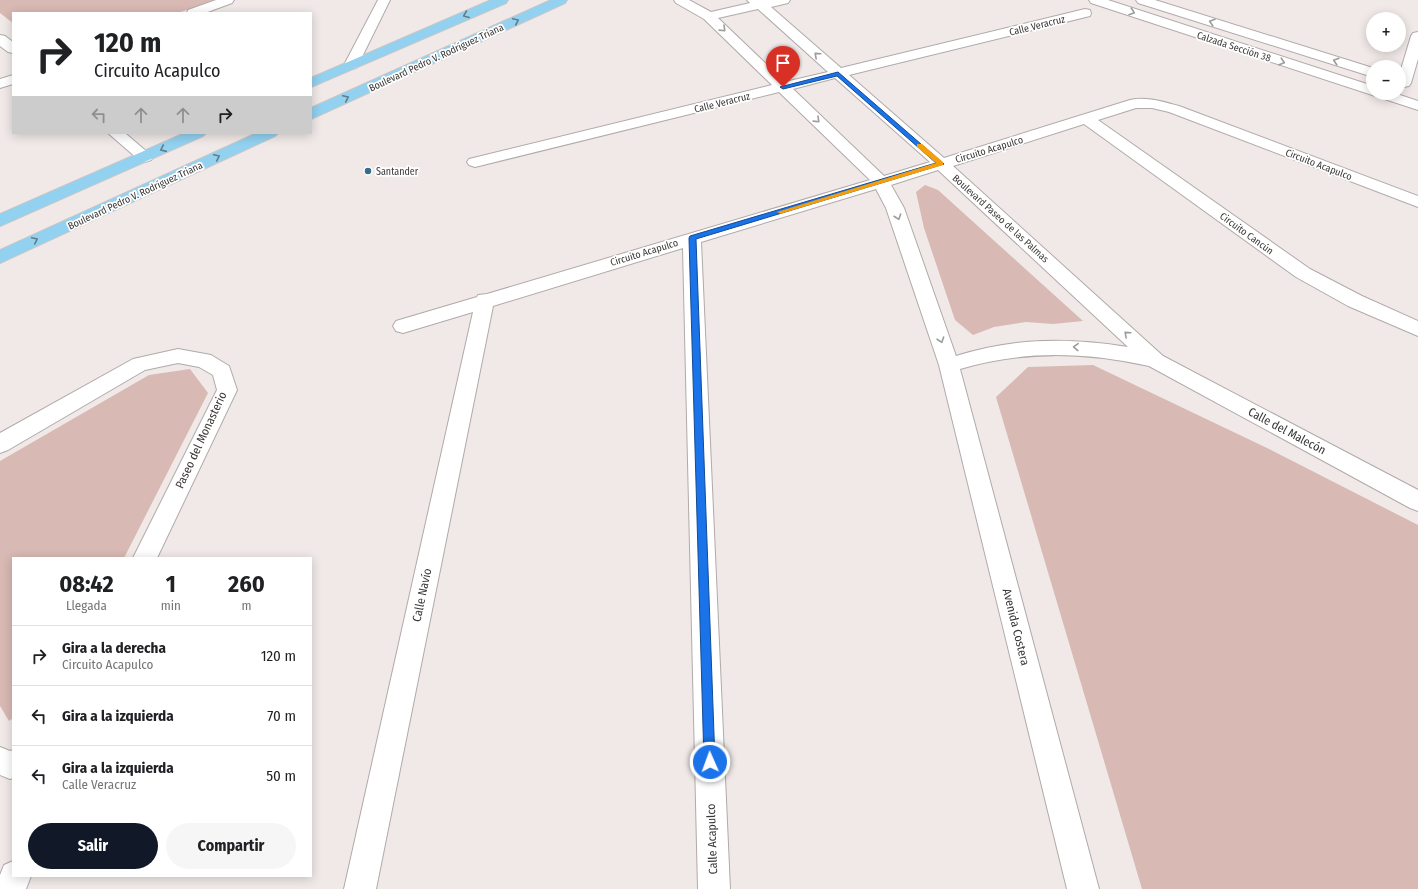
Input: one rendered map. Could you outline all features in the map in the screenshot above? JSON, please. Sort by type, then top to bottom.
[{"type":"main road","points":[[312,83],[502,0]]},
{"type":"main road","name":"Boulevard Pedro V. Rodríguez Triana","points":[[312,114],[561,0]]},
{"type":"main road","points":[[0,221],[196,134]]},
{"type":"main road","name":"Boulevard Pedro V. Rodríguez Triana","points":[[0,257],[268,134]]},
{"type":"street","points":[[196,12],[228,0]]},
{"type":"street","points":[[351,65],[384,0]]},
{"type":"street","points":[[680,0],[709,16],[881,182],[895,208],[950,365],[980,355],[999,351],[1046,346],[1082,347],[1111,351],[1156,361]]},
{"type":"street","points":[[709,16],[757,2],[784,0]]},
{"type":"street","name":"Calzada Sección 38","points":[[1095,0],[1366,89]]},
{"type":"street","name":"Calzada Sección 38","points":[[1142,0],[1366,71]]},
{"type":"street","points":[[1160,22],[1187,0]]},
{"type":"street","name":"Boulevard Paseo de las Palmas","points":[[757,2],[941,164],[1156,361]]},
{"type":"street","name":"Calle Veracruz","points":[[475,162],[1085,13]]},
{"type":"street","points":[[1407,84],[1418,36]]},
{"type":"street","points":[[0,39],[12,48]]},
{"type":"street","points":[[0,84],[12,79]]},
{"type":"street","points":[[1400,100],[1418,106]]},
{"type":"street","name":"Circuito Acapulco","points":[[403,326],[485,300],[941,164],[1135,103],[1152,104],[1174,109],[1418,202]]},
{"type":"street","name":"Circuito Cancún","points":[[1087,119],[1303,273],[1355,301],[1418,329]]},
{"type":"street","points":[[117,134],[145,157]]},
{"type":"street","name":"Calle Acapulco","points":[[692,238],[714,889]]},
{"type":"street","name":"Calle Navío","points":[[360,889],[485,300]]},
{"type":"street","name":"Paseo del Monasterio","points":[[0,444],[140,364],[178,356],[204,360],[222,371],[227,390],[145,557]]},
{"type":"street","name":"Calle del Malecón","points":[[1156,361],[1418,502]]},
{"type":"street","name":"Avenida Costera","points":[[950,365],[1083,889]]},
{"type":"street","points":[[0,761],[12,764]]},
{"type":"street","points":[[10,889],[15,877]]},
{"type":"shaded area","points":[[0,0],[214,0],[181,12],[12,12],[12,22],[0,13]]},
{"type":"shaded area","points":[[925,185],[938,190],[1083,321],[1053,324],[1026,322],[994,327],[973,335],[955,320],[924,228],[916,192]]},
{"type":"shaded area","points":[[1093,365],[1267,448],[1418,525],[1418,889],[1142,889],[996,397],[1028,367]]},
{"type":"shaded area","points":[[190,369],[208,393],[125,557],[12,557],[12,719],[9,721],[0,706],[0,461],[149,375]]},
{"type":"slow traffic","points":[[781,212],[941,164],[920,145]]},
{"type":"place","name":"Santander","points":[[368,171]]},
{"type":"route","points":[[710,762],[692,238],[941,164],[838,74],[783,87]]}]
